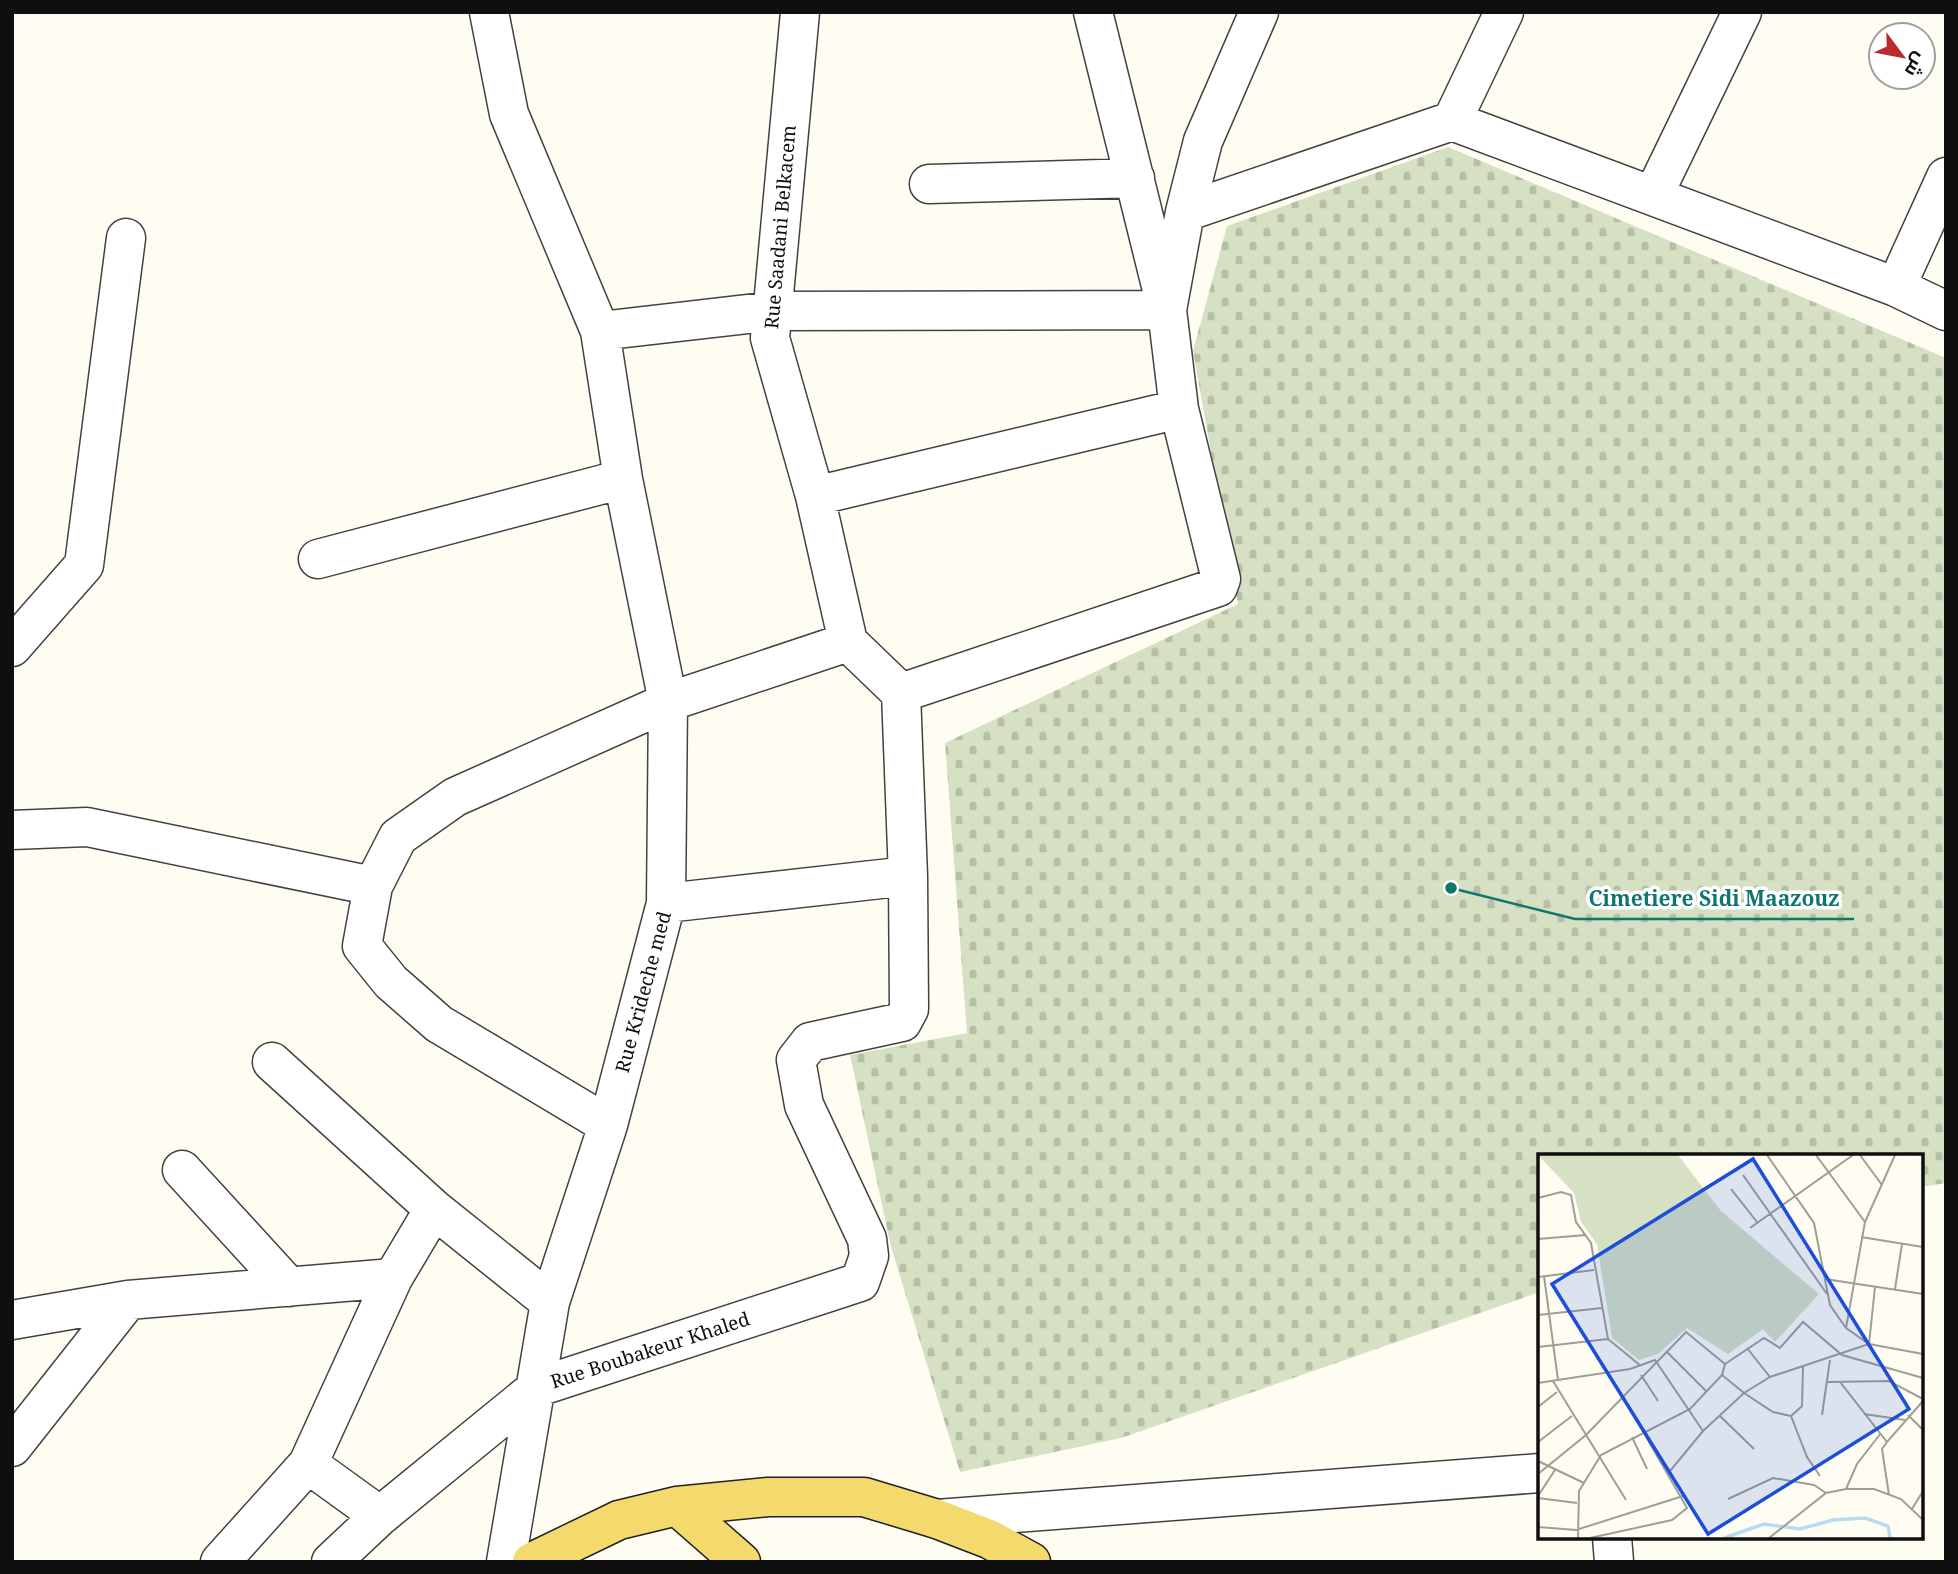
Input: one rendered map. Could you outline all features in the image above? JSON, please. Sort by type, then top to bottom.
[{"type":"main road","points":[[532,1562],[619,1520],[677,1506],[768,1497],[864,1497],[937,1519],[1028,1561]]},
{"type":"main road","points":[[677,1506],[741,1562]]},
{"type":"street","name":"Rue Krideche med","points":[[489,12],[509,114],[600,331],[623,479],[668,702],[666,903],[608,1125],[550,1302],[538,1387],[506,1562]]},
{"type":"street","name":"Rue Saadani Belkacem","points":[[800,12],[770,338],[815,496],[848,642]]},
{"type":"street","points":[[901,693],[1218,587],[1221,579],[1179,409],[1167,310],[1093,12]]},
{"type":"street","points":[[1167,310],[1185,212],[1203,141],[1259,12]]},
{"type":"street","points":[[1452,121],[1504,12]]},
{"type":"street","points":[[1653,196],[1742,12]]},
{"type":"street","points":[[1185,212],[1452,121],[1896,287],[1946,311]]},
{"type":"street","points":[[1896,287],[1946,177]]},
{"type":"street","points":[[929,184],[1135,178]]},
{"type":"street","points":[[12,647],[84,565],[126,238]]},
{"type":"street","points":[[600,331],[773,311],[1167,310]]},
{"type":"street","points":[[815,496],[1179,409]]},
{"type":"street","points":[[318,559],[623,479]]},
{"type":"street","points":[[608,1125],[439,1024],[391,982],[362,946],[373,886],[398,837],[455,797],[668,702],[848,642],[901,693],[908,876],[666,903]]},
{"type":"street","points":[[12,830],[87,827],[373,886]]},
{"type":"street","name":"Rue Boubakeur Khaled","points":[[331,1562],[380,1516],[538,1387],[860,1282],[869,1256],[867,1239],[804,1105],[796,1060],[810,1042],[902,1022],[909,1009],[908,876]]},
{"type":"street","points":[[272,1062],[434,1209],[550,1302]]},
{"type":"street","points":[[182,1170],[289,1287]]},
{"type":"street","points":[[220,1562],[308,1464],[393,1278],[434,1209]]},
{"type":"street","points":[[12,1320],[128,1300],[393,1278]]},
{"type":"street","points":[[12,1447],[128,1300]]},
{"type":"street","points":[[308,1464],[380,1516]]},
{"type":"street","points":[[937,1519],[1538,1473]]},
{"type":"street","points":[[1612,1539],[1614,1562]]},
{"type":"green space","points":[[1448,147],[1946,358],[1946,1183],[1923,1187],[1923,1154],[1538,1154],[1538,1293],[1121,1438],[960,1472],[891,1247],[850,1055],[967,1033],[945,743],[1238,604],[1193,351],[1227,226]]},
{"type":"place","name":"Cimetiere Sidi Maazouz","points":[[1451,888]]}]
